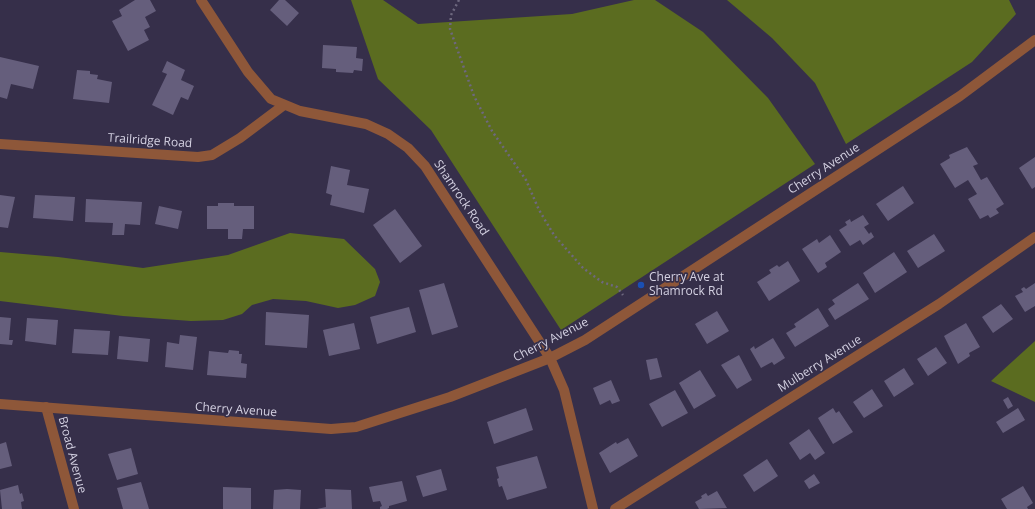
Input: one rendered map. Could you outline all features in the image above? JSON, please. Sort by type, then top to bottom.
[{"type":"street","name":"Shamrock Road","points":[[201,0],[255,81],[271,98],[300,111],[366,124],[388,134],[408,148],[425,166],[550,358],[564,390],[593,509]]},
{"type":"street","name":"Cherry Avenue","points":[[0,404],[247,424],[331,429],[356,427],[450,397],[550,358],[585,340],[960,96],[1035,40]]},
{"type":"street","name":"Trailridge Road","points":[[0,144],[198,157],[212,155],[240,138],[284,105]]},
{"type":"street","name":"Mulberry Avenue","points":[[615,509],[939,304],[1035,237]]},
{"type":"street","name":"Broad Avenue","points":[[46,407],[74,509]]},
{"type":"path","points":[[459,0],[451,15],[450,29],[474,96],[492,131],[526,180],[538,210],[554,235],[583,268],[602,282],[617,287],[622,295]]},
{"type":"green space","points":[[351,0],[383,0],[418,24],[572,14],[634,0],[655,0],[703,32],[768,98],[815,164],[561,330],[431,130],[378,79]]},
{"type":"green space","points":[[727,0],[1009,0],[1016,14],[972,62],[846,144],[815,83],[772,38]]},
{"type":"green space","points":[[290,233],[344,239],[375,269],[380,282],[375,296],[355,305],[338,308],[306,301],[273,299],[252,305],[242,314],[223,320],[191,321],[123,316],[0,301],[0,252],[58,257],[143,268],[228,255]]},
{"type":"green space","points":[[1035,341],[1035,402],[991,381]]},
{"type":"building","points":[[135,0],[150,0],[156,11],[145,17],[150,27],[144,30],[149,40],[128,51],[112,21],[122,16],[119,10]]},
{"type":"building","points":[[279,0],[285,0],[299,13],[287,26],[270,10]]},
{"type":"building","points":[[323,45],[357,47],[356,58],[363,59],[362,71],[354,70],[353,73],[336,72],[336,69],[322,68]]},
{"type":"building","points":[[0,57],[39,66],[33,89],[11,84],[7,99],[0,97]]},
{"type":"building","points":[[167,61],[185,70],[181,80],[194,86],[188,100],[181,97],[173,115],[152,105],[167,74],[162,72]]},
{"type":"building","points":[[77,70],[90,71],[90,74],[98,75],[97,79],[112,82],[109,103],[73,99]]},
{"type":"building","points":[[967,147],[978,164],[973,166],[981,180],[987,177],[1004,204],[996,209],[999,213],[990,218],[988,215],[980,219],[968,199],[977,194],[968,180],[955,188],[940,164],[950,158],[949,155]]},
{"type":"building","points":[[1035,157],[1035,187],[1032,189],[1019,168]]},
{"type":"building","points":[[331,166],[350,170],[347,185],[369,189],[364,213],[330,205],[332,195],[326,193]]},
{"type":"building","points":[[903,186],[914,203],[888,221],[876,204]]},
{"type":"building","points":[[0,195],[15,197],[8,228],[0,227]]},
{"type":"building","points":[[35,195],[75,197],[73,221],[33,218]]},
{"type":"building","points":[[86,199],[142,202],[140,225],[125,224],[124,235],[112,235],[113,223],[85,222]]},
{"type":"building","points":[[218,203],[234,203],[234,206],[254,206],[254,229],[243,229],[242,239],[228,239],[228,229],[207,229],[207,206],[218,206]]},
{"type":"building","points":[[159,206],[182,211],[178,229],[155,224]]},
{"type":"building","points":[[395,209],[422,246],[400,263],[373,225]]},
{"type":"building","points":[[863,215],[869,224],[864,227],[869,234],[871,232],[874,237],[863,245],[860,240],[850,246],[839,230],[847,225],[845,222],[850,219],[851,222]]},
{"type":"building","points":[[934,234],[945,251],[918,268],[907,251]]},
{"type":"building","points":[[830,235],[841,252],[825,263],[827,267],[818,273],[802,249],[817,239],[819,243]]},
{"type":"building","points":[[894,252],[907,272],[875,293],[863,273]]},
{"type":"building","points":[[788,261],[800,281],[769,301],[757,282],[771,273],[769,270],[777,265],[779,267]]},
{"type":"building","points":[[444,283],[458,327],[432,335],[419,290]]},
{"type":"building","points":[[858,283],[869,299],[835,320],[828,309],[835,304],[832,300]]},
{"type":"building","points":[[1035,283],[1035,306],[1025,312],[1015,296],[1023,292],[1021,289],[1024,287],[1026,289]]},
{"type":"building","points":[[1001,304],[1013,319],[993,333],[982,317]]},
{"type":"building","points":[[409,307],[416,332],[377,344],[370,317]]},
{"type":"building","points":[[818,308],[829,326],[795,347],[786,333],[796,327],[794,324]]},
{"type":"building","points":[[717,311],[729,331],[707,344],[695,324]]},
{"type":"building","points":[[266,312],[309,315],[307,348],[265,345]]},
{"type":"building","points":[[0,317],[11,318],[9,340],[13,340],[12,345],[0,344]]},
{"type":"building","points":[[27,318],[58,320],[56,345],[25,341]]},
{"type":"building","points":[[354,323],[360,349],[329,356],[323,330]]},
{"type":"building","points":[[966,323],[980,347],[969,353],[970,356],[958,364],[944,336]]},
{"type":"building","points":[[74,329],[110,331],[108,355],[72,353]]},
{"type":"building","points":[[180,335],[197,337],[193,370],[165,367],[167,342],[179,344]]},
{"type":"building","points":[[119,336],[150,339],[148,362],[117,359]]},
{"type":"building","points":[[773,338],[785,358],[774,365],[772,362],[761,368],[750,349],[754,346],[755,349]]},
{"type":"building","points":[[936,347],[947,363],[928,376],[917,359]]},
{"type":"building","points":[[229,350],[239,351],[239,354],[242,354],[241,363],[247,364],[246,378],[207,375],[209,351],[228,353]]},
{"type":"building","points":[[739,355],[752,380],[737,389],[721,365]]},
{"type":"building","points":[[657,358],[662,377],[650,380],[646,360]]},
{"type":"building","points":[[904,368],[914,384],[894,397],[884,381]]},
{"type":"building","points":[[700,370],[716,396],[694,409],[679,383]]},
{"type":"building","points":[[611,380],[620,401],[612,404],[610,400],[600,405],[593,388]]},
{"type":"building","points":[[872,389],[883,406],[864,418],[853,402]]},
{"type":"building","points":[[675,390],[688,413],[662,427],[649,404]]},
{"type":"building","points":[[1008,397],[1013,406],[1008,409],[1003,400]]},
{"type":"building","points":[[526,408],[533,430],[494,444],[487,422]]},
{"type":"building","points":[[833,408],[836,413],[839,411],[853,432],[833,444],[818,418]]},
{"type":"building","points":[[1018,408],[1025,420],[1003,433],[996,422]]},
{"type":"building","points":[[809,429],[825,453],[815,460],[810,453],[800,460],[789,443]]},
{"type":"building","points":[[628,438],[638,456],[610,473],[599,453],[616,442],[617,444]]},
{"type":"building","points":[[6,442],[12,466],[0,469],[0,444]]},
{"type":"building","points":[[131,448],[138,474],[117,480],[108,454]]},
{"type":"building","points":[[537,456],[547,488],[507,500],[502,486],[499,487],[497,479],[499,478],[496,467]]},
{"type":"building","points":[[767,459],[778,476],[754,492],[743,475]]},
{"type":"building","points":[[441,469],[447,490],[423,497],[416,476]]},
{"type":"building","points":[[814,474],[820,483],[809,489],[804,481]]},
{"type":"building","points":[[402,481],[407,501],[389,506],[387,509],[380,509],[382,506],[380,501],[373,502],[369,487]]},
{"type":"building","points":[[141,482],[149,509],[123,509],[117,488]]},
{"type":"building","points":[[18,485],[20,494],[22,493],[24,501],[21,502],[22,509],[2,509],[0,490]]},
{"type":"building","points":[[1023,486],[1033,503],[1027,507],[1028,509],[1007,509],[1001,499]]},
{"type":"building","points":[[223,487],[251,488],[251,509],[223,509]]},
{"type":"building","points":[[325,489],[351,490],[352,509],[317,509],[326,507]]},
{"type":"building","points":[[274,490],[301,490],[300,509],[273,509]]},
{"type":"building","points":[[717,491],[727,508],[699,509],[695,502],[702,498],[701,496],[706,493],[708,496]]},
{"type":"place","name":"Cherry Ave at Shamrock Rd","points":[[641,285]]}]
